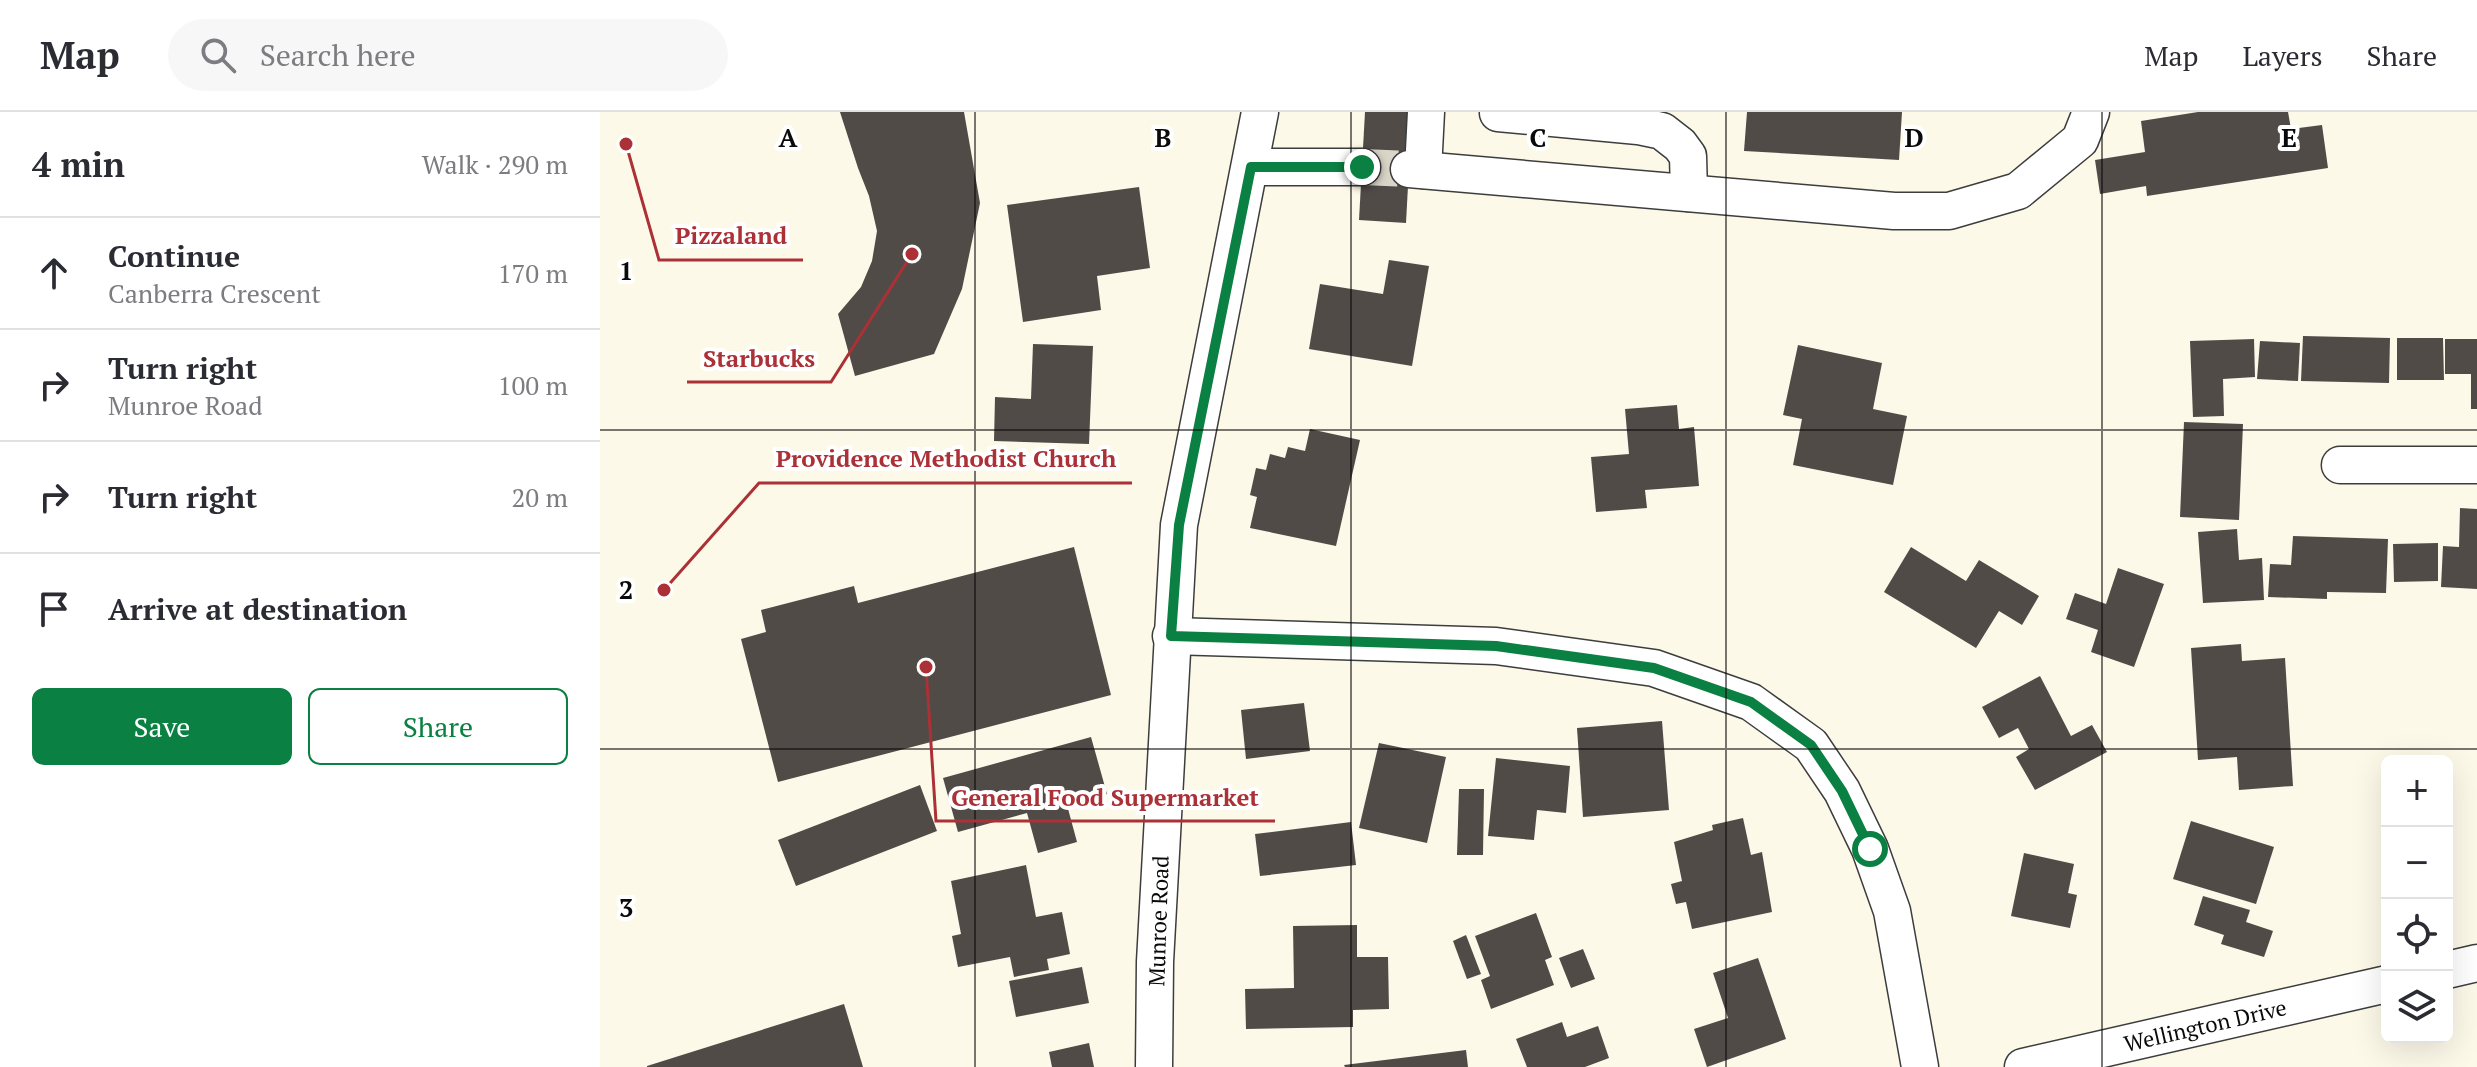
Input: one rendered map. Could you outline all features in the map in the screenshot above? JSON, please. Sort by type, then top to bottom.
[{"type":"street","name":"Munroe Road","points":[[1154,1067],[1155,962],[1179,525],[1260,112]]},
{"type":"street","points":[[1426,112],[1416,170],[1894,211],[1949,211],[2018,191],[2080,140],[2091,112]]},
{"type":"street","points":[[1498,113],[1662,131],[1688,156],[1689,193]]},
{"type":"street","points":[[1251,167],[1362,167]]},
{"type":"street","points":[[2340,465],[2477,465]]},
{"type":"street","points":[[1171,636],[1496,646],[1654,668],[1751,702],[1811,745],[1842,791],[1870,849],[1892,911],[1920,1067]]},
{"type":"street","points":[[2453,969],[2477,963]]},
{"type":"street","name":"Wellington Drive","points":[[2023,1067],[2381,985]]},
{"type":"building","points":[[840,112],[964,112],[980,203],[962,289],[934,354],[855,376],[838,314],[861,287],[872,261],[877,231],[869,196]]},
{"type":"building","points":[[1365,112],[1412,112],[1406,223],[1359,220]]},
{"type":"building","points":[[1747,112],[1902,112],[1899,160],[1744,151]]},
{"type":"building","points":[[2198,112],[2288,112],[2291,129],[2322,125],[2328,168],[2147,196],[2146,186],[2100,194],[2095,160],[2145,152],[2141,121]]},
{"type":"building","points":[[1139,187],[1150,268],[1097,276],[1101,310],[1023,322],[1007,205]]},
{"type":"building","points":[[1389,260],[1429,266],[1412,366],[1309,349],[1320,284],[1383,294]]},
{"type":"building","points":[[2303,336],[2390,338],[2389,383],[2301,381]]},
{"type":"building","points":[[2397,338],[2443,338],[2444,380],[2397,380]]},
{"type":"building","points":[[2254,339],[2255,377],[2223,379],[2224,416],[2193,417],[2190,341]]},
{"type":"building","points":[[2445,339],[2477,339],[2477,409],[2471,409],[2471,374],[2445,374]]},
{"type":"building","points":[[2260,341],[2300,343],[2298,381],[2257,379]]},
{"type":"building","points":[[1033,344],[1093,346],[1089,444],[994,441],[995,397],[1031,399]]},
{"type":"building","points":[[1798,345],[1882,363],[1873,409],[1907,416],[1893,485],[1793,465],[1802,419],[1783,415]]},
{"type":"building","points":[[1677,405],[1679,429],[1694,427],[1699,486],[1645,490],[1647,508],[1596,512],[1591,457],[1629,454],[1625,409]]},
{"type":"building","points":[[2184,422],[2243,424],[2239,520],[2180,517]]},
{"type":"building","points":[[1310,429],[1360,440],[1336,546],[1250,528],[1257,497],[1250,495],[1256,468],[1266,470],[1270,454],[1285,458],[1288,447],[1305,451]]},
{"type":"building","points":[[2460,508],[2477,509],[2477,589],[2441,587],[2443,546],[2459,547]]},
{"type":"building","points":[[2237,529],[2239,560],[2262,558],[2264,600],[2203,603],[2198,532]]},
{"type":"building","points":[[2293,536],[2388,539],[2386,593],[2327,592],[2327,599],[2268,597],[2270,564],[2291,565]]},
{"type":"building","points":[[2438,543],[2438,581],[2394,582],[2393,544]]},
{"type":"building","points":[[1074,547],[1111,695],[778,782],[741,639],[766,632],[761,610],[854,586],[858,603]]},
{"type":"building","points":[[1911,547],[1966,581],[1979,560],[2039,596],[2022,625],[1999,611],[1976,648],[1884,592]]},
{"type":"building","points":[[2118,568],[2164,584],[2134,667],[2091,652],[2098,630],[2066,619],[2075,593],[2106,604]]},
{"type":"building","points":[[2241,644],[2242,661],[2285,658],[2293,786],[2239,790],[2237,757],[2198,760],[2191,648]]},
{"type":"building","points":[[2040,676],[2071,736],[2092,725],[2107,752],[2035,790],[2016,757],[2029,749],[2018,728],[1999,738],[1982,707]]},
{"type":"building","points":[[1304,703],[1310,751],[1246,759],[1241,710]]},
{"type":"building","points":[[1662,721],[1669,810],[1583,817],[1577,728]]},
{"type":"building","points":[[1091,737],[1107,794],[1067,805],[1077,842],[1038,853],[1027,813],[958,832],[943,778]]},
{"type":"building","points":[[1379,743],[1446,757],[1427,843],[1359,828]]},
{"type":"building","points":[[1496,758],[1570,766],[1566,813],[1537,810],[1534,840],[1488,836]]},
{"type":"building","points":[[920,785],[937,831],[796,886],[778,840]]},
{"type":"building","points":[[1459,789],[1484,789],[1483,855],[1457,855]]},
{"type":"building","points":[[1743,818],[1751,855],[1762,852],[1772,912],[1692,929],[1686,902],[1676,904],[1671,884],[1682,881],[1674,842],[1713,830],[1712,825]]},
{"type":"building","points":[[2191,821],[2274,847],[2256,904],[2173,879]]},
{"type":"building","points":[[1351,822],[1356,865],[1260,876],[1255,834]]},
{"type":"building","points":[[2024,853],[2074,864],[2068,893],[2077,895],[2070,928],[2011,916]]},
{"type":"building","points":[[1026,865],[1036,917],[1062,912],[1070,954],[1047,959],[1049,970],[1014,977],[1010,957],[958,967],[952,936],[961,934],[951,881]]},
{"type":"building","points":[[2203,896],[2250,910],[2246,922],[2273,931],[2264,957],[2221,944],[2224,935],[2194,925]]},
{"type":"building","points":[[1536,913],[1552,957],[1545,960],[1554,985],[1491,1009],[1481,980],[1490,976],[1475,936]]},
{"type":"building","points":[[1357,925],[1357,957],[1388,957],[1389,1009],[1353,1010],[1353,1027],[1246,1029],[1245,989],[1294,988],[1293,926]]},
{"type":"building","points":[[1466,935],[1481,974],[1467,979],[1453,941]]},
{"type":"building","points":[[1583,949],[1595,979],[1571,988],[1559,958]]},
{"type":"building","points":[[1758,958],[1786,1039],[1707,1067],[1694,1029],[1728,1018],[1713,973]]},
{"type":"building","points":[[1082,967],[1089,1003],[1016,1017],[1009,981]]},
{"type":"building","points":[[844,1004],[863,1067],[647,1067],[647,1066]]},
{"type":"building","points":[[1562,1022],[1567,1037],[1598,1026],[1609,1058],[1585,1067],[1527,1067],[1516,1039]]},
{"type":"building","points":[[1089,1043],[1094,1067],[1052,1067],[1049,1052]]},
{"type":"building","points":[[1466,1050],[1468,1067],[1344,1065]]},
{"type":"tunnel","points":[[1362,167],[1409,169]]},
{"type":"place","name":"Pizzaland","points":[[626,144]]},
{"type":"place","name":"Starbucks","points":[[912,254]]},
{"type":"place","name":"Providence Methodist Church","points":[[664,590]]},
{"type":"place","name":"General Food Supermarket","points":[[926,667]]},
{"type":"route","points":[[1362,167],[1251,167],[1179,525],[1171,636],[1496,646],[1654,668],[1751,702],[1811,745],[1842,791],[1870,849]]}]
